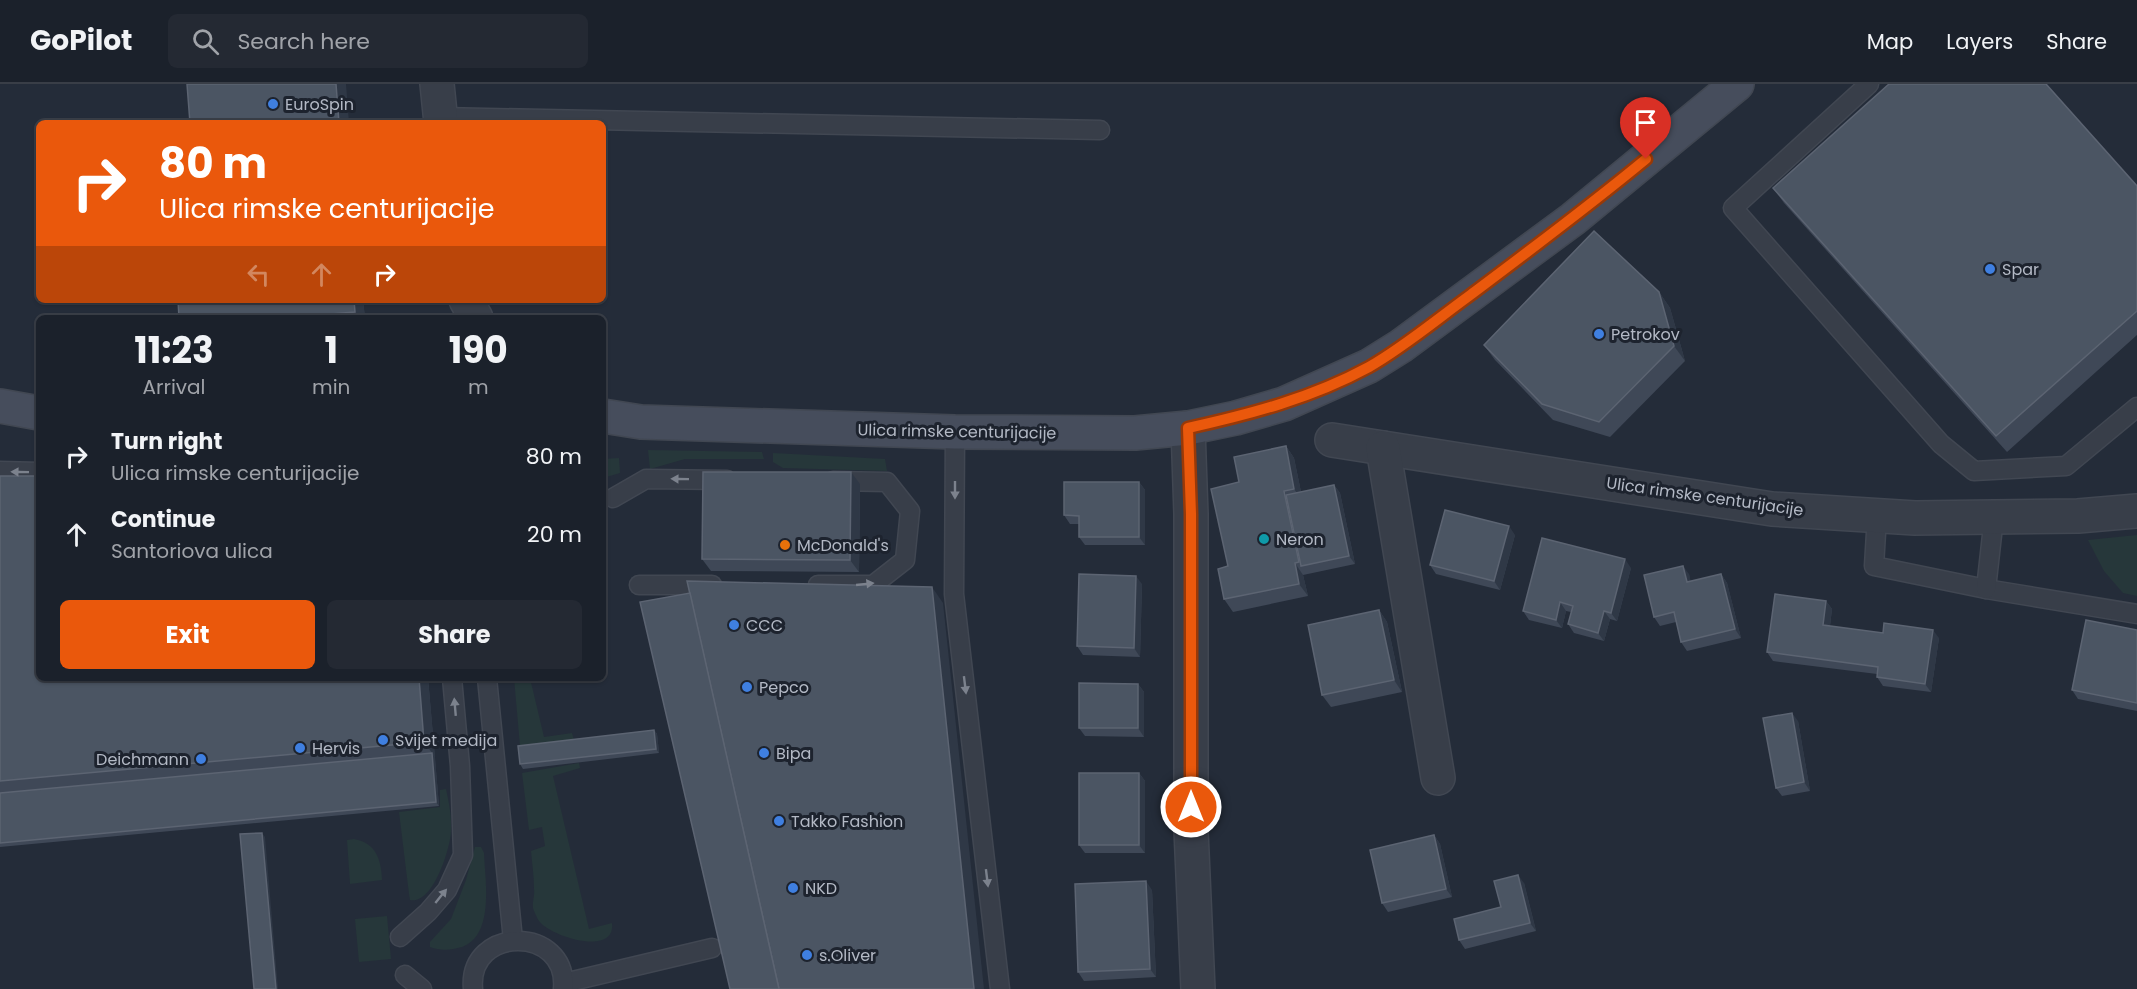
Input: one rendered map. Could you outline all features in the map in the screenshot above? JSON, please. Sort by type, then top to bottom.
[{"type":"main road","name":"Ulica rimske centurijacije","points":[[611,421],[955,432],[1135,433],[1188,428],[1236,418],[1284,404],[1369,366],[1401,346],[1573,219],[1737,84]]},
{"type":"main road","points":[[0,406],[36,412]]},
{"type":"street","points":[[437,84],[440,120]]},
{"type":"street","points":[[1188,428],[1191,514],[1191,830],[1198,989]]},
{"type":"street","name":"Ulica rimske centurijacije","points":[[1332,440],[1772,509],[1915,518],[2078,516],[2137,511]]},
{"type":"street","points":[[1383,448],[1438,778]]},
{"type":"lane","points":[[1869,84],[1733,208],[1941,444],[1974,471],[2066,466],[2137,407]]},
{"type":"lane","points":[[606,123],[1100,130]]},
{"type":"lane","points":[[955,432],[954,594],[1000,989]]},
{"type":"lane","points":[[0,471],[36,472]]},
{"type":"lane","points":[[613,498],[646,479],[749,480]]},
{"type":"lane","points":[[802,585],[873,585],[905,560],[909,511],[887,482],[818,481]]},
{"type":"lane","points":[[1877,516],[1874,566],[1986,589],[2137,614]]},
{"type":"lane","points":[[1986,589],[1994,517]]},
{"type":"lane","points":[[639,585],[731,585]]},
{"type":"lane","points":[[400,938],[428,912],[447,890],[463,855],[460,766],[452,681]]},
{"type":"lane","points":[[487,681],[513,940]]},
{"type":"lane","points":[[469,987],[478,964],[490,950],[501,943],[513,940],[528,941],[542,947],[553,956],[561,969],[564,986],[712,948]]},
{"type":"lane","points":[[405,975],[422,989]]},
{"type":"shaded area","points":[[648,450],[762,452],[764,459],[685,459],[650,469]]},
{"type":"shaded area","points":[[773,453],[885,459],[887,471],[783,468],[773,462]]},
{"type":"shaded area","points":[[619,458],[620,473],[606,477],[606,459]]},
{"type":"shaded area","points":[[2137,535],[2137,596],[2123,593],[2104,571],[2088,540]]},
{"type":"shaded area","points":[[514,681],[531,681],[544,737],[572,733],[574,740],[520,746]]},
{"type":"shaded area","points":[[579,763],[580,768],[553,776],[589,929],[612,923],[611,933],[604,939],[594,942],[568,938],[556,933],[538,920],[533,909],[531,851],[545,846],[542,827],[529,830],[522,773]]},
{"type":"shaded area","points":[[446,789],[451,826],[444,862],[426,894],[418,899],[410,900],[399,812],[440,807],[440,790]]},
{"type":"shaded area","points":[[354,839],[368,844],[376,853],[382,880],[350,884],[347,840]]},
{"type":"shaded area","points":[[475,847],[481,847],[484,853],[486,877],[486,906],[479,931],[472,941],[462,947],[446,950],[430,947],[430,942],[451,919],[466,880]]},
{"type":"shaded area","points":[[387,916],[391,959],[359,962],[355,919]]},
{"type":"building","name":"EuroSpin","points":[[187,84],[336,84],[339,120],[190,120]]},
{"type":"building","name":"Spar","points":[[1889,84],[2046,84],[2137,186],[2137,311],[1996,436],[1773,188]]},
{"type":"building","name":"Petrokov","points":[[1594,231],[1659,292],[1674,346],[1599,422],[1542,404],[1484,345]]},
{"type":"building","points":[[178,303],[354,303],[355,312],[318,315],[179,315]]},
{"type":"building","name":"Neron","points":[[1286,446],[1294,489],[1284,491],[1299,562],[1295,563],[1299,584],[1224,599],[1218,569],[1228,566],[1211,489],[1239,482],[1234,457]]},
{"type":"building","name":"McDonald's","points":[[703,472],[851,472],[850,560],[702,559]]},
{"type":"building","points":[[0,476],[36,476],[36,681],[419,681],[424,742],[0,781]]},
{"type":"building","points":[[1064,482],[1139,482],[1139,537],[1079,537],[1079,516],[1064,515]]},
{"type":"building","points":[[1334,485],[1349,556],[1301,566],[1286,495]]},
{"type":"building","points":[[1445,510],[1509,526],[1494,581],[1430,565]]},
{"type":"building","points":[[1542,538],[1625,559],[1611,613],[1604,611],[1598,633],[1568,624],[1573,606],[1560,602],[1556,620],[1523,611]]},
{"type":"building","points":[[1683,566],[1687,582],[1721,574],[1735,629],[1681,642],[1674,612],[1654,617],[1644,575]]},
{"type":"building","points":[[1079,574],[1136,576],[1134,648],[1077,646]]},
{"type":"building","points":[[687,581],[932,587],[974,989],[779,989]]},
{"type":"building","points":[[690,593],[779,989],[730,989],[640,602]]},
{"type":"building","points":[[1775,594],[1826,601],[1823,625],[1883,633],[1884,623],[1933,630],[1925,684],[1877,677],[1878,667],[1767,652]]},
{"type":"building","points":[[1379,610],[1394,680],[1322,695],[1308,625]]},
{"type":"building","points":[[2086,620],[2137,630],[2137,703],[2072,690]]},
{"type":"building","points":[[1079,683],[1138,684],[1138,728],[1079,728]]},
{"type":"building","points":[[1792,713],[1804,782],[1776,788],[1763,718]]},
{"type":"building","points":[[654,730],[656,749],[520,764],[518,746]]},
{"type":"building","points":[[432,753],[436,802],[0,843],[0,793]]},
{"type":"building","points":[[1079,773],[1139,773],[1139,845],[1079,845]]},
{"type":"building","points":[[262,833],[276,989],[254,989],[240,834]]},
{"type":"building","points":[[1434,835],[1446,889],[1382,903],[1370,850]]},
{"type":"building","points":[[1518,875],[1530,923],[1459,940],[1454,919],[1501,907],[1494,881]]},
{"type":"building","points":[[1146,881],[1150,969],[1078,972],[1075,884]]},
{"type":"place","name":"EuroSpin","points":[[273,104]]},
{"type":"place","name":"Spar","points":[[1990,269]]},
{"type":"place","name":"Petrokov","points":[[1599,334]]},
{"type":"place","name":"Neron","points":[[1264,539]]},
{"type":"place","name":"McDonald's","points":[[785,545]]},
{"type":"place","name":"CCC","points":[[734,625]]},
{"type":"place","name":"Pepco","points":[[747,687]]},
{"type":"place","name":"Svijet medija","points":[[383,740]]},
{"type":"place","name":"Hervis","points":[[300,748]]},
{"type":"place","name":"Bipa","points":[[764,753]]},
{"type":"place","name":"Deichmann","points":[[201,759]]},
{"type":"place","name":"Takko Fashion","points":[[779,821]]},
{"type":"place","name":"NKD","points":[[793,888]]},
{"type":"place","name":"s.Oliver","points":[[807,955]]},
{"type":"route","points":[[1191,807],[1191,514],[1188,428],[1236,418],[1284,404],[1369,366],[1401,346],[1573,219],[1646,159]]}]
